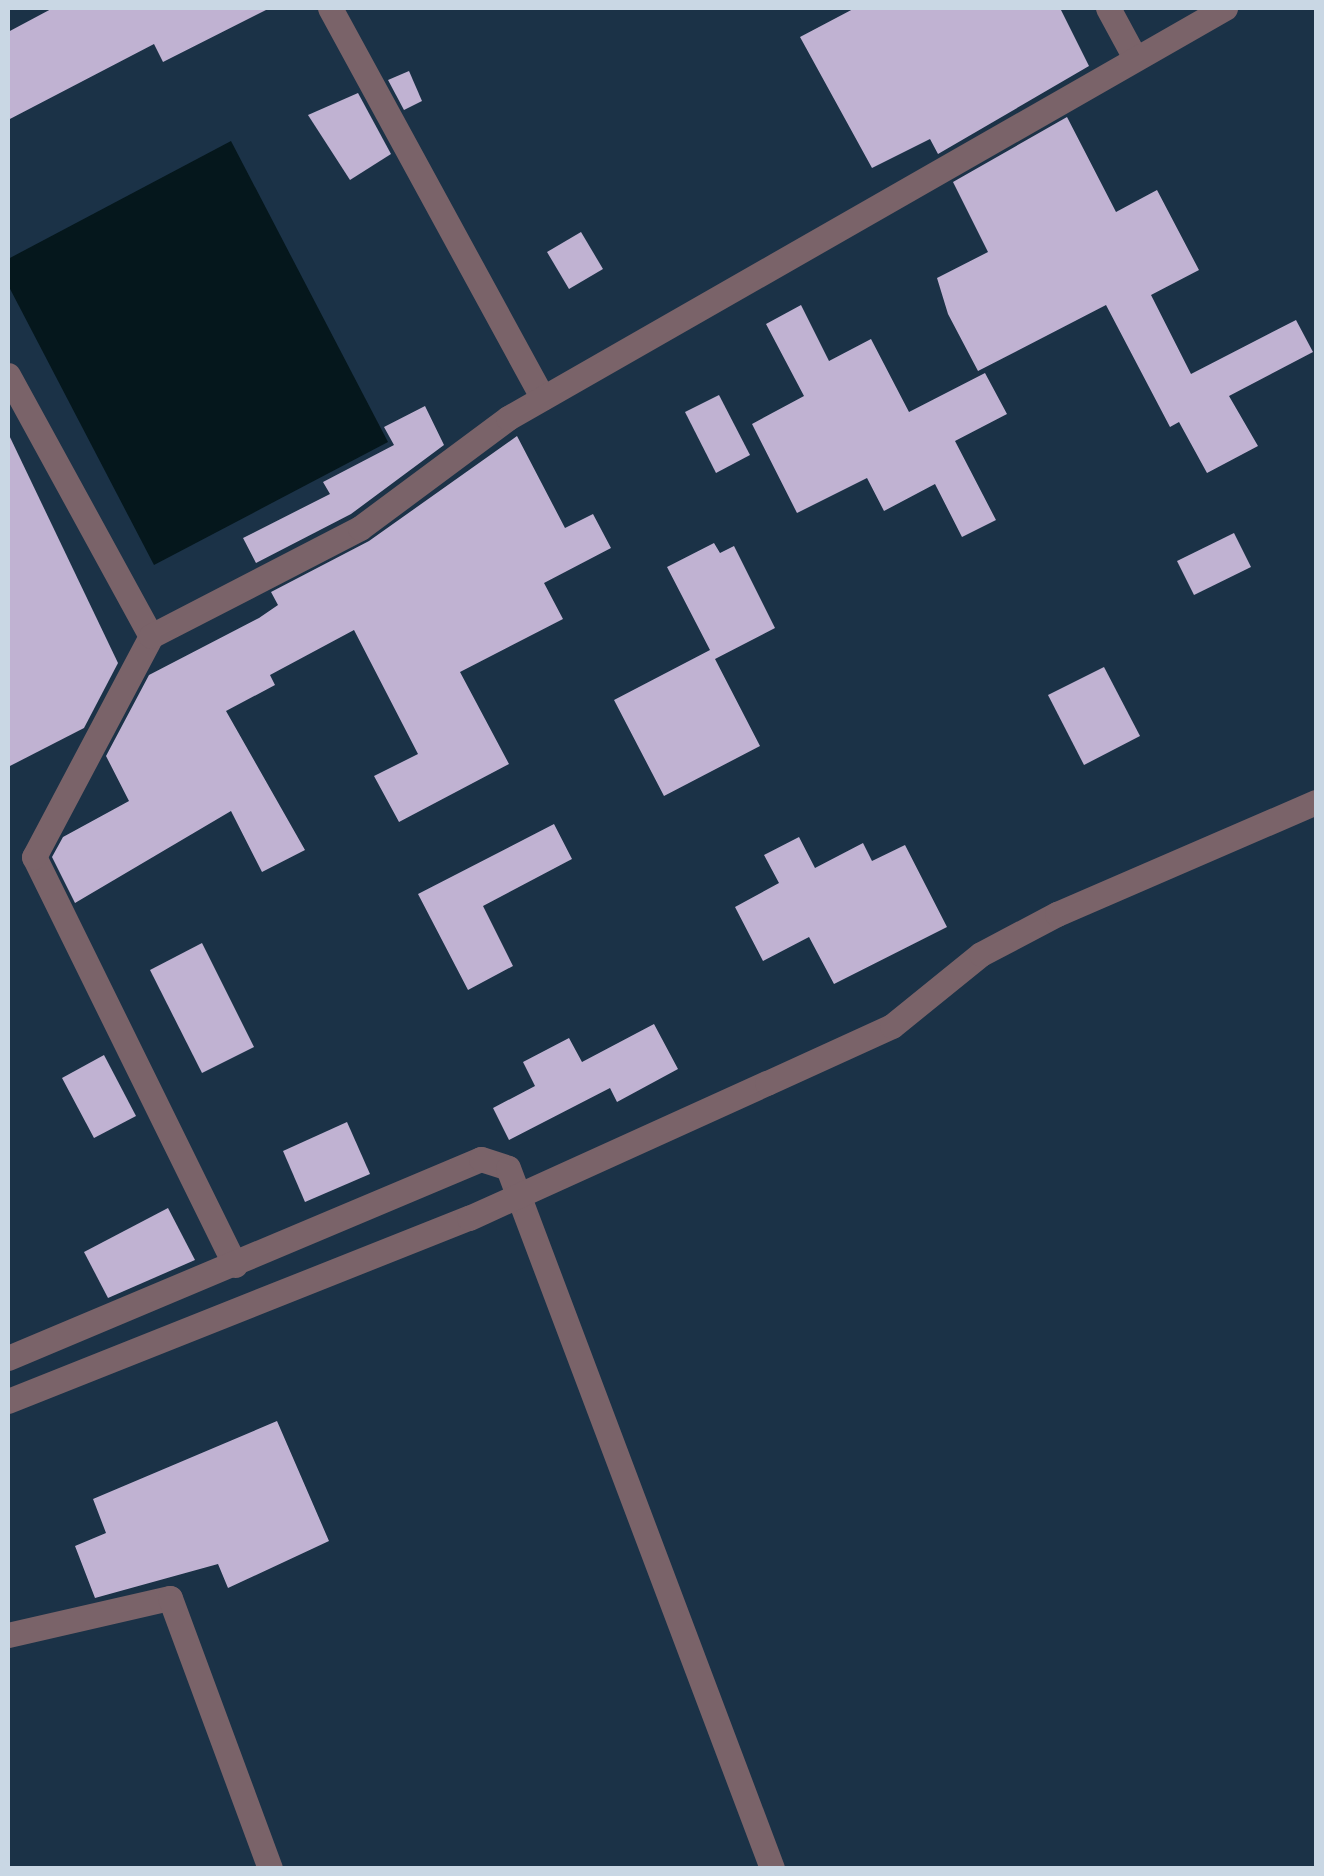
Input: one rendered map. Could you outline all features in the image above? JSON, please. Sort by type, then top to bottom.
[{"type":"street","points":[[330,8],[542,398]]},
{"type":"street","points":[[1108,8],[1135,58]]},
{"type":"street","points":[[235,1265],[34,858],[152,636],[360,528],[542,398],[1225,8]]},
{"type":"street","points":[[8,375],[152,636]]},
{"type":"street","points":[[8,1400],[524,1193],[892,1026],[981,954],[1057,914],[1316,802]]},
{"type":"street","points":[[8,1358],[481,1159],[508,1168],[524,1193],[676,1631],[772,1868]]},
{"type":"street","points":[[8,1635],[170,1598],[270,1868]]},
{"type":"shaded area","points":[[231,141],[388,442],[154,565],[8,285],[8,259]]},
{"type":"building","points":[[53,8],[270,8],[163,62],[154,44],[8,120],[8,32]]},
{"type":"building","points":[[855,8],[1060,8],[1089,66],[938,154],[930,139],[872,168],[800,37]]},
{"type":"building","points":[[409,71],[422,101],[404,110],[388,80]]},
{"type":"building","points":[[358,93],[391,154],[350,180],[308,115]]},
{"type":"building","points":[[1067,117],[1116,212],[1157,190],[1199,270],[1151,295],[1191,374],[1296,320],[1313,352],[1229,396],[1258,446],[1207,473],[1179,422],[1170,427],[1106,305],[978,371],[948,314],[937,278],[988,252],[953,182]]},
{"type":"building","points":[[581,232],[603,269],[569,289],[547,252]]},
{"type":"building","points":[[801,305],[829,361],[871,339],[909,412],[985,373],[1007,414],[955,441],[996,520],[962,537],[935,484],[884,511],[867,478],[797,513],[752,424],[804,396],[766,324]]},
{"type":"building","points":[[719,395],[750,455],[716,473],[685,412]]},
{"type":"building","points":[[425,406],[444,445],[351,514],[256,563],[243,538],[330,494],[323,482],[394,445],[384,427]]},
{"type":"building","points":[[8,433],[118,663],[84,728],[8,767]]},
{"type":"building","points":[[517,436],[565,528],[593,514],[611,548],[544,583],[563,619],[460,672],[509,764],[399,822],[374,776],[418,754],[354,630],[270,675],[275,685],[226,711],[305,850],[262,872],[231,811],[75,903],[52,857],[63,837],[129,801],[106,756],[149,675],[259,618],[278,605],[271,592],[369,541]]},
{"type":"building","points":[[1234,533],[1251,567],[1194,595],[1177,561]]},
{"type":"building","points":[[714,543],[720,553],[734,546],[775,628],[715,659],[760,746],[664,796],[614,700],[710,650],[667,567]]},
{"type":"building","points":[[1104,667],[1140,736],[1084,765],[1048,695]]},
{"type":"building","points":[[554,824],[572,859],[483,906],[513,966],[468,990],[418,894]]},
{"type":"building","points":[[799,837],[815,868],[863,843],[872,861],[905,845],[947,927],[834,984],[809,937],[763,961],[735,907],[779,883],[764,855]]},
{"type":"building","points":[[202,943],[254,1047],[202,1073],[150,970]]},
{"type":"building","points":[[654,1024],[678,1069],[617,1102],[610,1088],[509,1140],[493,1108],[535,1086],[523,1062],[569,1038],[582,1062]]},
{"type":"building","points":[[104,1055],[136,1116],[94,1138],[62,1078]]},
{"type":"building","points":[[347,1122],[370,1174],[305,1202],[283,1151]]},
{"type":"building","points":[[168,1208],[195,1260],[108,1298],[84,1252]]},
{"type":"building","points":[[277,1421],[329,1541],[228,1588],[218,1564],[95,1598],[75,1546],[106,1533],[93,1499]]}]
